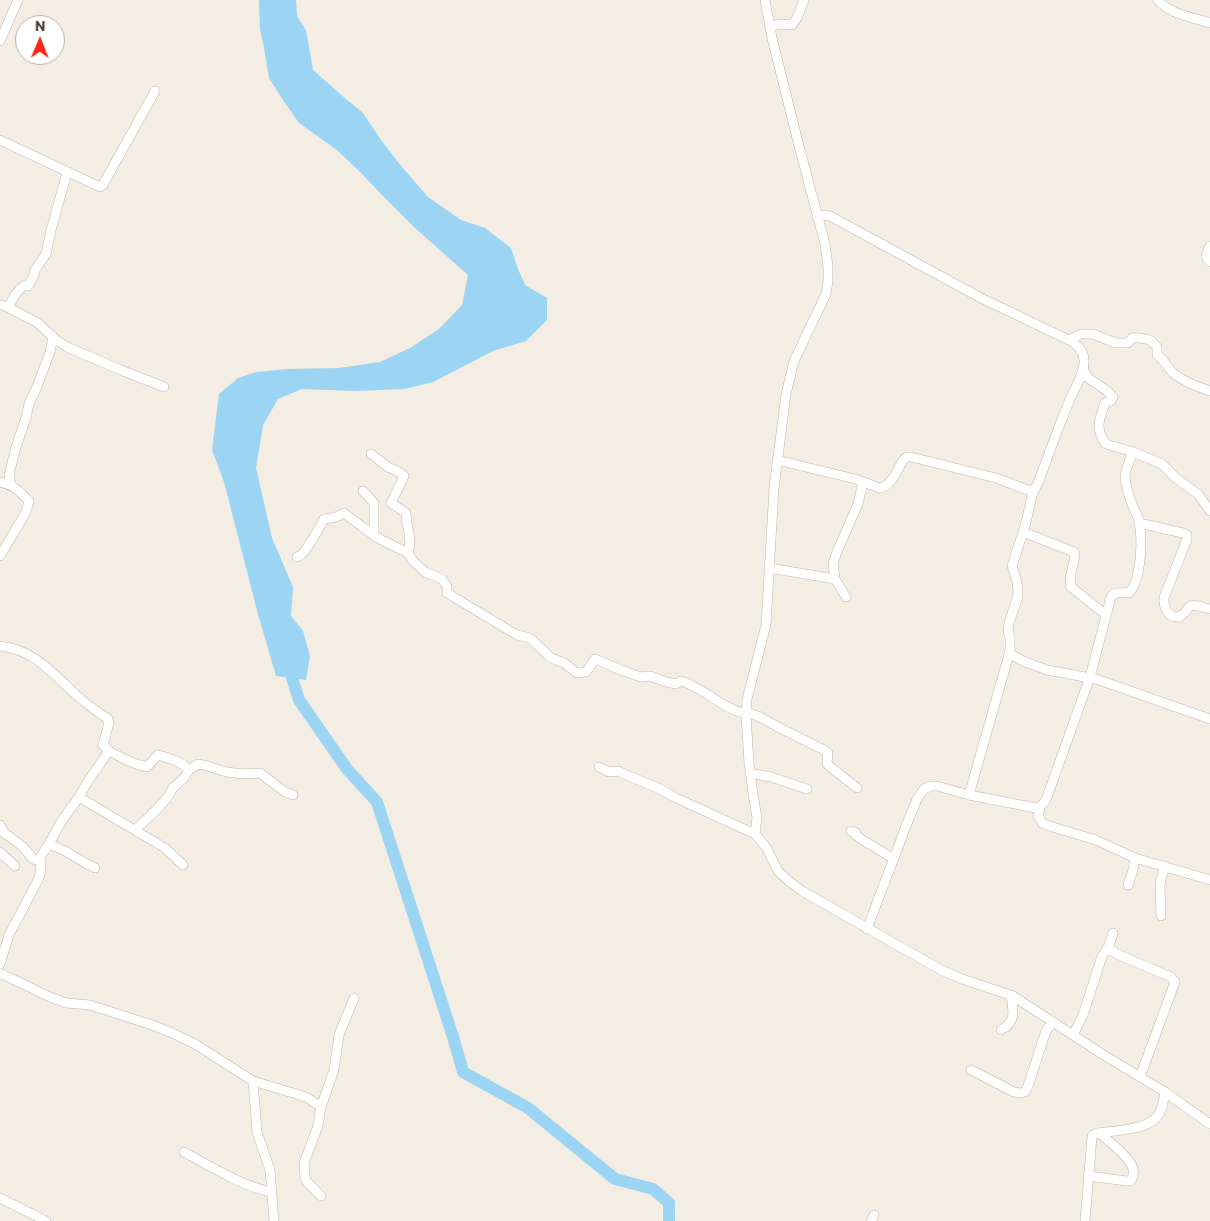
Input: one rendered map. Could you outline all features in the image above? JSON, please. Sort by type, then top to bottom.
[{"type":"street","points":[[0,40],[18,0]]},
{"type":"street","points":[[755,834],[757,818],[747,699],[765,631],[772,569],[786,394],[796,356],[824,299],[827,287],[828,260],[821,216],[798,142],[773,25],[765,0]]},
{"type":"street","points":[[773,25],[790,25],[794,23],[804,0]]},
{"type":"street","points":[[1158,0],[1173,11],[1210,22]]},
{"type":"street","points":[[0,140],[100,188],[155,91]]},
{"type":"street","points":[[9,308],[13,297],[19,289],[25,285],[28,286],[35,270],[46,254],[67,173]]},
{"type":"street","points":[[821,216],[981,298],[1069,340],[1078,346],[1084,360],[1083,369],[1033,492],[1012,566],[1017,582],[1018,596],[1009,623],[1010,651],[969,795]]},
{"type":"street","points":[[1210,246],[1206,254],[1206,258],[1210,262]]},
{"type":"street","points":[[0,305],[38,323],[60,344],[164,387]]},
{"type":"street","points":[[1069,340],[1086,333],[1118,343],[1128,343],[1132,338],[1138,337],[1143,340],[1150,340],[1157,347],[1157,355],[1162,358],[1178,377],[1210,391]]},
{"type":"street","points":[[11,484],[10,476],[16,447],[29,404],[50,352],[53,337]]},
{"type":"street","points":[[1083,369],[1088,378],[1113,397],[1111,401],[1105,403],[1098,421],[1103,440],[1108,445],[1133,452],[1162,464],[1177,479],[1198,494],[1210,511]]},
{"type":"street","points":[[1133,452],[1126,469],[1125,480],[1127,491],[1139,523],[1141,548],[1134,585],[1128,593],[1113,594],[1110,601],[1090,677],[1038,816],[1042,823],[1046,825],[1096,840],[1135,858],[1210,880]]},
{"type":"street","points":[[371,454],[404,476],[390,503],[406,513],[410,545],[408,553]]},
{"type":"street","points":[[780,461],[880,488],[887,485],[894,477],[903,460],[911,457],[996,478],[1033,492]]},
{"type":"street","points":[[0,482],[11,484],[29,501],[26,512],[0,556]]},
{"type":"street","points":[[846,597],[835,579],[833,570],[834,559],[858,504],[863,482]]},
{"type":"street","points":[[363,490],[374,503],[374,534]]},
{"type":"street","points":[[297,556],[301,555],[304,551],[324,518],[336,517],[344,513],[378,538],[408,553],[413,561],[425,572],[442,579],[447,586],[447,593],[517,635],[530,638],[550,658],[564,664],[577,673],[586,672],[595,659],[641,677],[650,676],[676,684],[681,681],[690,683],[737,712],[748,713],[826,750],[828,753],[827,764],[857,788]]},
{"type":"street","points":[[1139,523],[1187,535],[1164,598],[1164,606],[1168,612],[1172,616],[1177,617],[1193,606],[1210,609]]},
{"type":"street","points":[[1023,532],[1074,552],[1076,558],[1070,574],[1071,587],[1106,616]]},
{"type":"street","points":[[772,569],[835,579]]},
{"type":"street","points":[[0,646],[16,649],[44,664],[80,698],[108,719],[109,725],[103,745],[109,751],[133,763],[147,767],[158,755],[181,763],[189,770]]},
{"type":"street","points":[[1010,651],[1016,658],[1048,670],[1090,677],[1210,719]]},
{"type":"street","points":[[0,964],[10,935],[36,885],[41,870],[41,856],[61,822],[109,751]]},
{"type":"street","points":[[134,830],[169,797],[173,788],[182,782],[189,770],[198,764],[227,772],[260,773],[292,795]]},
{"type":"street","points":[[599,767],[609,772],[622,772],[755,834],[766,848],[778,871],[802,891],[869,926],[941,970],[1011,995],[1053,1022],[1075,1032],[1210,1124]]},
{"type":"street","points":[[753,773],[807,789]]},
{"type":"street","points":[[869,926],[917,799],[924,789],[937,786],[969,795],[1040,808]]},
{"type":"street","points":[[79,797],[165,848],[183,865]]},
{"type":"street","points":[[0,826],[4,833],[22,846],[33,859],[40,861]]},
{"type":"street","points":[[851,832],[856,833],[865,842],[894,859]]},
{"type":"street","points":[[49,844],[95,868]]},
{"type":"street","points":[[0,852],[15,866]]},
{"type":"street","points":[[1128,885],[1135,858]]},
{"type":"street","points":[[1161,916],[1160,884],[1165,866]]},
{"type":"street","points":[[0,930],[10,935]]},
{"type":"street","points":[[1075,1032],[1083,1015],[1102,956],[1108,948],[1113,933]]},
{"type":"street","points":[[1108,948],[1171,977],[1175,982],[1140,1078]]},
{"type":"street","points":[[0,973],[66,1003],[90,1005],[170,1032],[195,1044],[253,1081],[306,1098],[321,1107]]},
{"type":"street","points":[[1001,1030],[1007,1027],[1012,1020],[1011,995]]},
{"type":"street","points":[[321,1196],[307,1182],[303,1167],[318,1126],[321,1107],[334,1070],[339,1035],[354,998]]},
{"type":"street","points":[[971,1070],[1014,1092],[1025,1092],[1046,1031],[1053,1022]]},
{"type":"street","points":[[253,1081],[257,1132],[272,1178],[274,1221]]},
{"type":"street","points":[[1085,1221],[1093,1135],[1133,1128],[1156,1119],[1160,1113],[1165,1092]]},
{"type":"street","points":[[1088,1176],[1127,1182],[1133,1178],[1134,1170],[1130,1162],[1099,1133]]},
{"type":"street","points":[[184,1152],[254,1188],[272,1192]]},
{"type":"street","points":[[0,1198],[46,1221]]},
{"type":"water","points":[[259,0],[296,0],[297,16],[306,30],[313,70],[363,113],[381,140],[428,197],[461,220],[485,228],[511,248],[525,285],[547,298],[547,320],[526,341],[493,351],[433,382],[405,389],[355,391],[302,389],[278,399],[263,425],[256,468],[272,538],[293,587],[291,616],[303,631],[310,656],[306,680],[276,676],[224,482],[212,450],[219,394],[238,378],[256,372],[339,368],[380,362],[410,348],[439,329],[462,305],[468,275],[415,228],[337,150],[299,123],[269,78],[260,30]]},
{"type":"waterway","points":[[287,662],[299,700],[347,769],[377,802],[463,1072],[528,1108],[615,1179],[653,1189],[669,1203],[669,1221]]}]
